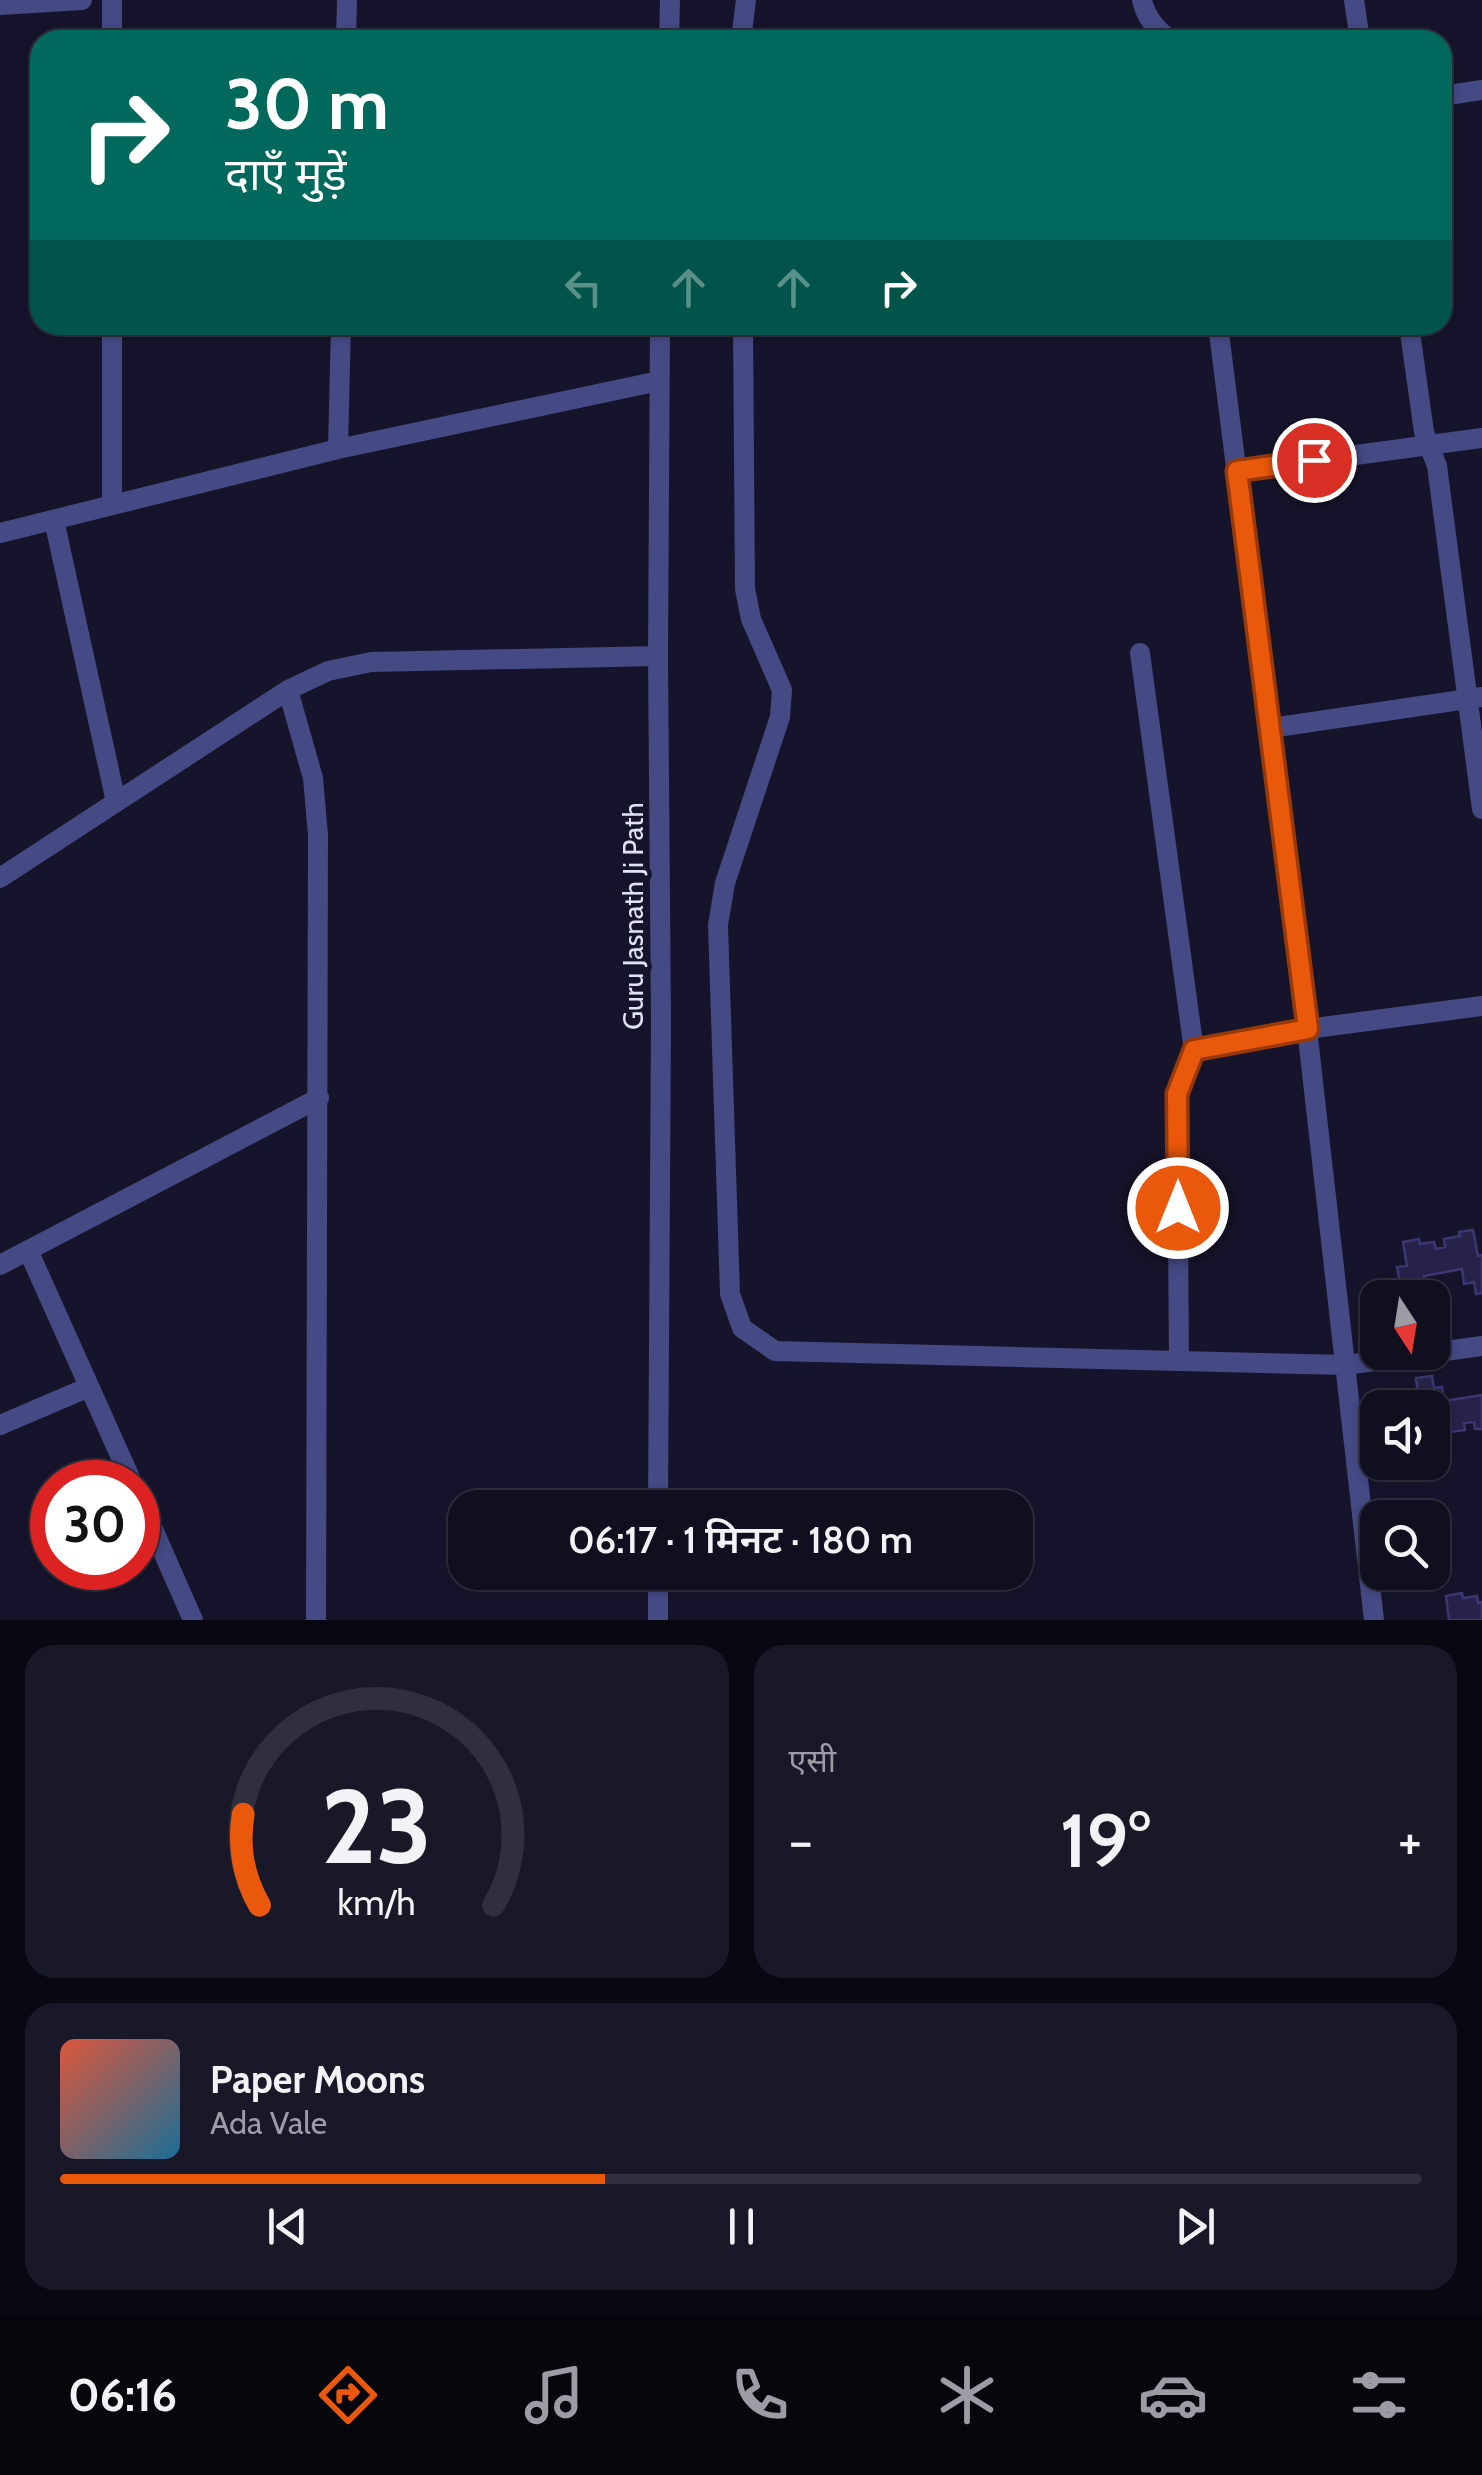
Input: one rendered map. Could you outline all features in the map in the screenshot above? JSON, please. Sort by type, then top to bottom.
[{"type":"street","points":[[0,5],[82,0]]},
{"type":"street","points":[[112,0],[112,30]]},
{"type":"street","points":[[346,30],[347,0]]},
{"type":"street","points":[[669,30],[670,0]]},
{"type":"street","points":[[742,30],[746,0]]},
{"type":"street","points":[[1142,0],[1156,30]]},
{"type":"street","points":[[1354,0],[1358,30]]},
{"type":"street","points":[[1452,94],[1482,90]]},
{"type":"street","points":[[112,335],[112,505]]},
{"type":"street","points":[[338,449],[341,335]]},
{"type":"street","name":"Guru Jasnath Ji Path","points":[[658,1490],[660,335]]},
{"type":"street","points":[[743,335],[745,589],[752,618],[782,690],[780,718],[724,883],[718,925],[730,1294],[742,1328],[775,1351],[1178,1361],[1346,1365],[1482,1346]]},
{"type":"street","points":[[1219,335],[1308,1029],[1374,1620]]},
{"type":"street","points":[[1410,335],[1424,432],[1437,466],[1475,698],[1482,809]]},
{"type":"street","points":[[0,533],[338,449],[659,380]]},
{"type":"street","points":[[1237,471],[1482,438]]},
{"type":"street","points":[[54,520],[116,802]]},
{"type":"street","points":[[1140,653],[1194,1050],[1177,1094],[1178,1361]]},
{"type":"street","points":[[0,878],[288,690],[328,671],[370,662],[658,656]]},
{"type":"street","points":[[288,690],[313,778],[318,834],[316,1620]]},
{"type":"street","points":[[1270,728],[1475,698]]},
{"type":"street","points":[[1194,1050],[1308,1029],[1482,1006]]},
{"type":"street","points":[[0,1264],[319,1098]]},
{"type":"street","points":[[28,1250],[122,1460]]},
{"type":"street","points":[[0,1426],[89,1387]]},
{"type":"street","points":[[160,1545],[193,1620]]},
{"type":"street","points":[[658,1590],[658,1620]]},
{"type":"building","points":[[1473,1230],[1478,1256],[1482,1255],[1482,1293],[1476,1294],[1474,1282],[1464,1284],[1462,1269],[1424,1276],[1425,1280],[1400,1280],[1397,1267],[1407,1266],[1403,1242],[1434,1242],[1436,1249],[1445,1247],[1444,1239],[1460,1236],[1459,1232]]},
{"type":"building","points":[[1432,1376],[1434,1388],[1442,1390],[1418,1390],[1416,1378]]},
{"type":"building","points":[[1482,1395],[1482,1429],[1475,1429],[1474,1422],[1464,1423],[1465,1430],[1450,1432],[1450,1400]]},
{"type":"building","points":[[1462,1593],[1463,1598],[1477,1596],[1478,1603],[1482,1602],[1482,1620],[1449,1620],[1446,1596]]},
{"type":"route","points":[[1178,1208],[1177,1094],[1194,1050],[1308,1029],[1237,471],[1314,460]]}]
